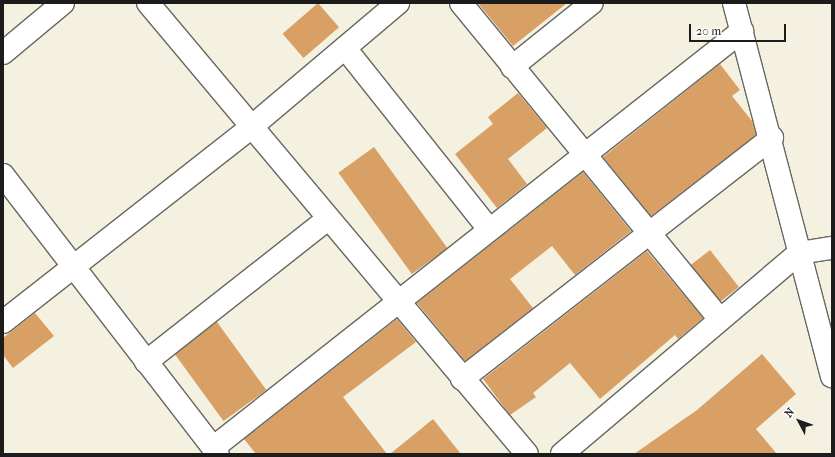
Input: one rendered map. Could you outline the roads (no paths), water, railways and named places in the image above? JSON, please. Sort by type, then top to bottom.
[{"type":"street","points":[[3,53],[63,3]]},
{"type":"street","points":[[148,3],[250,128],[398,299],[462,379],[527,454]]},
{"type":"street","points":[[3,322],[250,128],[398,3]]},
{"type":"street","points":[[461,3],[584,155],[651,232],[720,320]]},
{"type":"street","points":[[512,67],[592,3]]},
{"type":"street","points":[[734,3],[772,138],[799,253],[832,376]]},
{"type":"street","points":[[3,175],[216,451],[398,299],[742,32]]},
{"type":"street","points":[[344,48],[488,229]]},
{"type":"street","points":[[462,379],[772,138]]},
{"type":"street","points":[[146,362],[328,219]]},
{"type":"street","points":[[562,454],[799,253],[832,248]]}]
